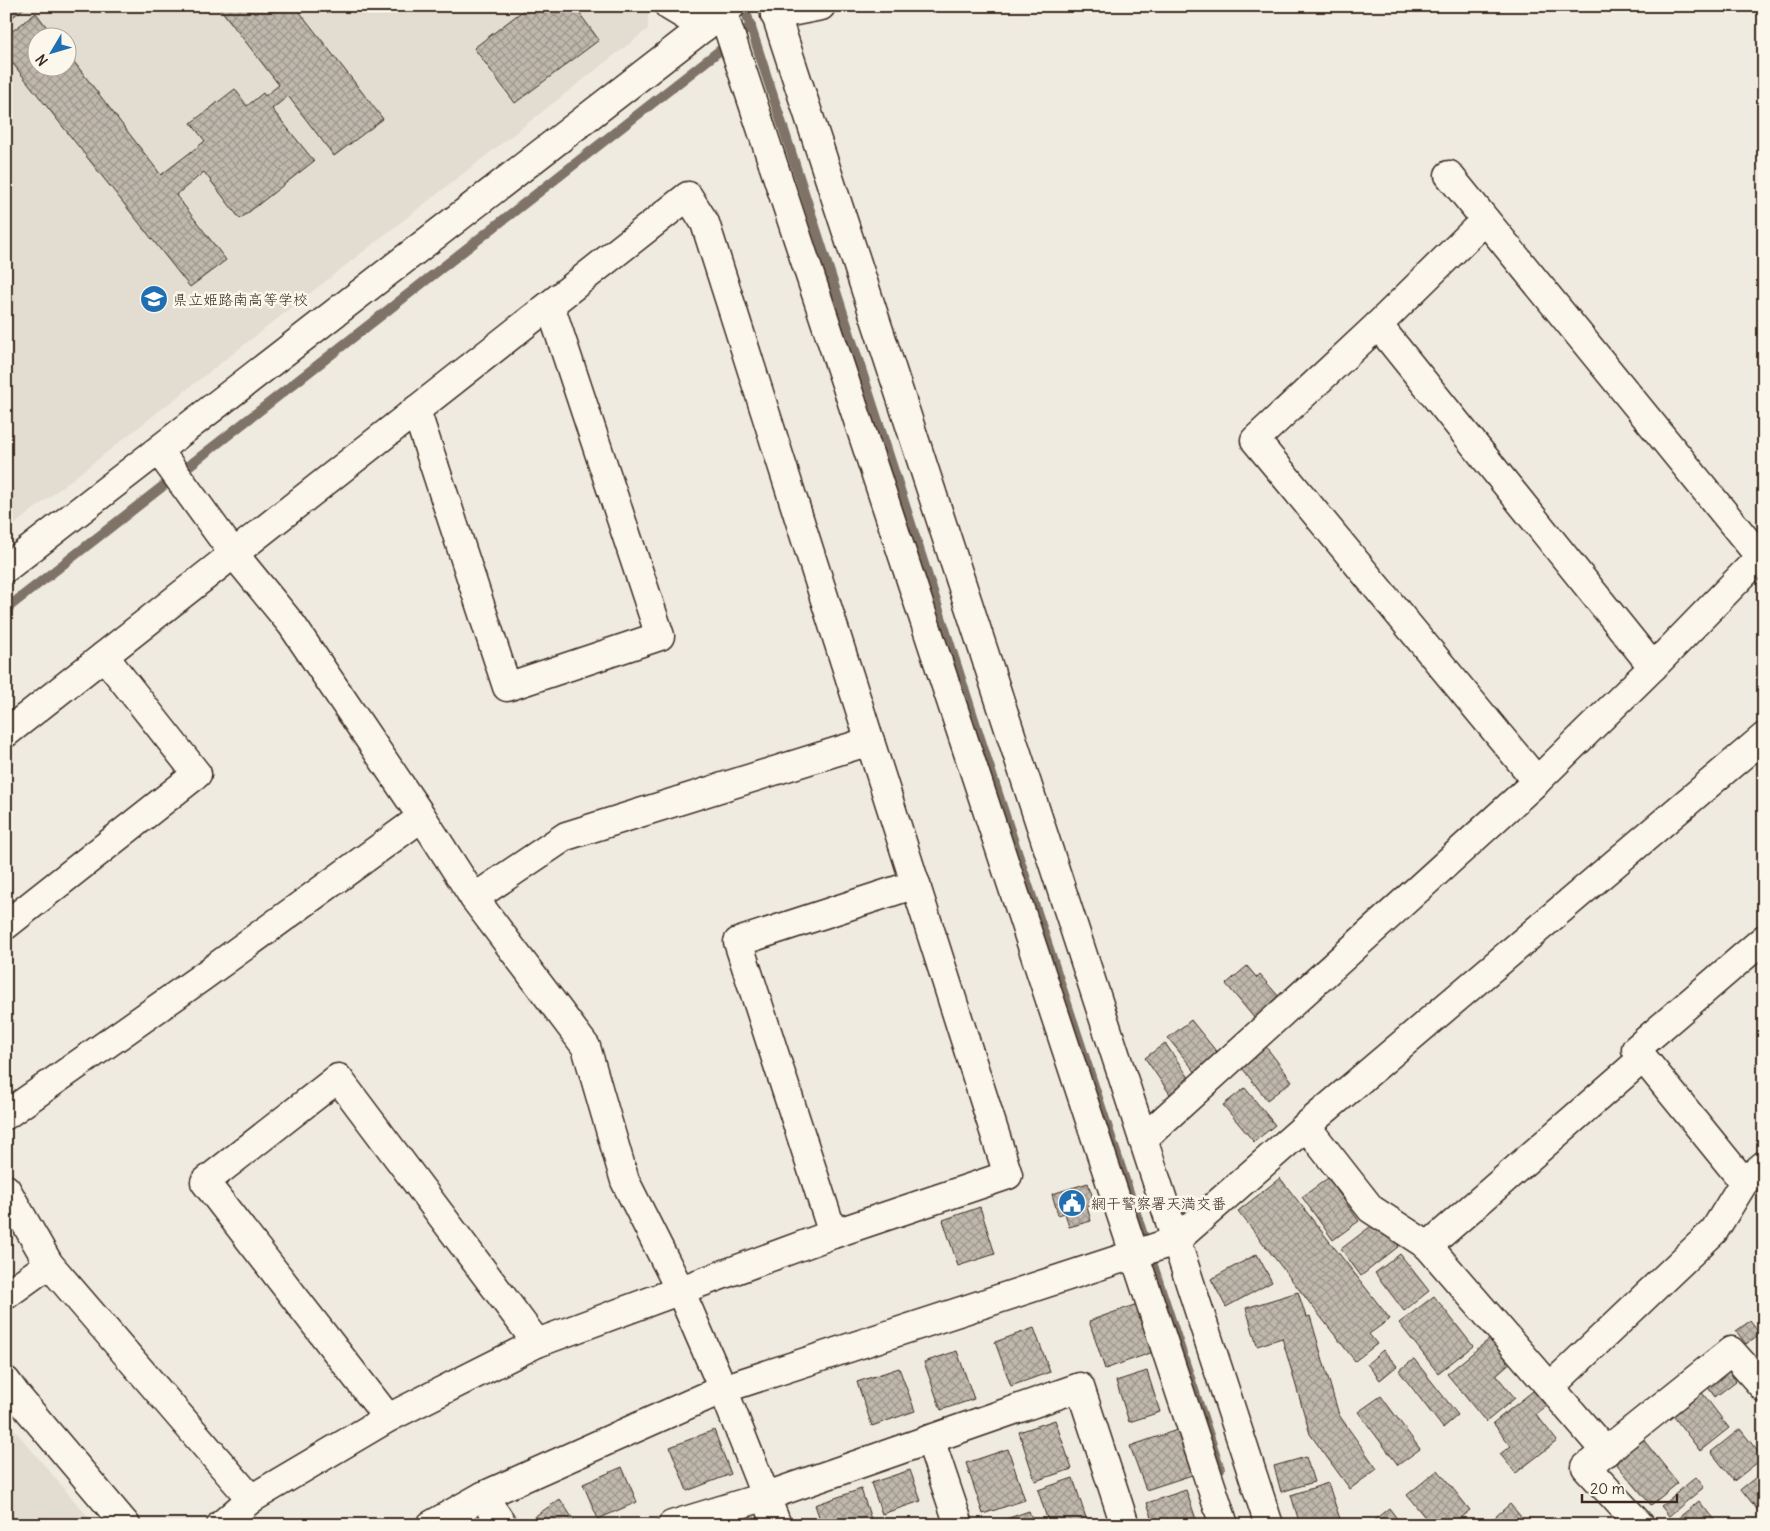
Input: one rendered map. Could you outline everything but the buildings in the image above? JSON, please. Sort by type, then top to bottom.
[{"type":"street","points":[[669,6],[719,16]]},
{"type":"street","points":[[821,6],[774,11],[1269,1525]]},
{"type":"street","points":[[6,568],[719,16]]},
{"type":"street","points":[[719,16],[1135,1254],[1224,1525]]},
{"type":"street","points":[[1142,1139],[1538,781],[1762,555],[1449,175]]},
{"type":"street","points":[[6,733],[688,196],[705,223],[1008,1175],[833,1234],[537,1344],[388,1418],[252,1499],[222,1525]]},
{"type":"street","points":[[1486,220],[1378,325],[1255,440],[1538,781]]},
{"type":"street","points":[[416,410],[507,687],[660,636],[550,305]]},
{"type":"street","points":[[1378,325],[1653,667]]},
{"type":"street","points":[[159,451],[233,553],[292,625],[422,817],[474,898],[586,1047],[625,1181],[680,1290],[767,1496],[777,1525]]},
{"type":"street","points":[[6,926],[197,774],[104,656]]},
{"type":"street","points":[[431,1525],[483,1496],[722,1389],[1175,1241],[1306,1126],[1764,737]]},
{"type":"street","points":[[474,898],[566,836],[870,742]]},
{"type":"street","points":[[6,1115],[202,977],[422,817]]},
{"type":"street","points":[[833,1234],[738,942],[916,884]]},
{"type":"street","points":[[1550,1387],[1714,1231],[1754,1173],[1636,1049],[1764,939]]},
{"type":"street","points":[[1428,1246],[1643,1058]]},
{"type":"street","points":[[388,1418],[205,1182],[338,1078],[537,1344]]},
{"type":"street","points":[[1306,1126],[1372,1209],[1428,1246],[1606,1452]]},
{"type":"street","points":[[6,1190],[49,1264],[252,1499]]},
{"type":"street","points":[[6,1295],[49,1264]]},
{"type":"street","points":[[1640,1525],[1586,1467],[1730,1352],[1764,1388]]},
{"type":"street","points":[[6,1381],[126,1525]]},
{"type":"street","points":[[672,1525],[767,1496],[1080,1387],[1125,1525]]},
{"type":"street","points":[[930,1439],[959,1525]]},
{"type":"street","points":[[483,1496],[503,1525]]},
{"type":"shaded area","name":"県立姫路南高等学校","points":[[6,6],[648,6],[648,29],[6,531]]},
{"type":"shaded area","points":[[6,1420],[95,1525],[6,1525]]},
{"type":"waterway","points":[[744,6],[1002,806],[1220,1469]]},
{"type":"waterway","points":[[6,609],[751,26]]},
{"type":"place","name":"県立姫路南高等学校","points":[[154,299]]},
{"type":"place","name":"網干警察署天満交番","points":[[1072,1203]]}]
